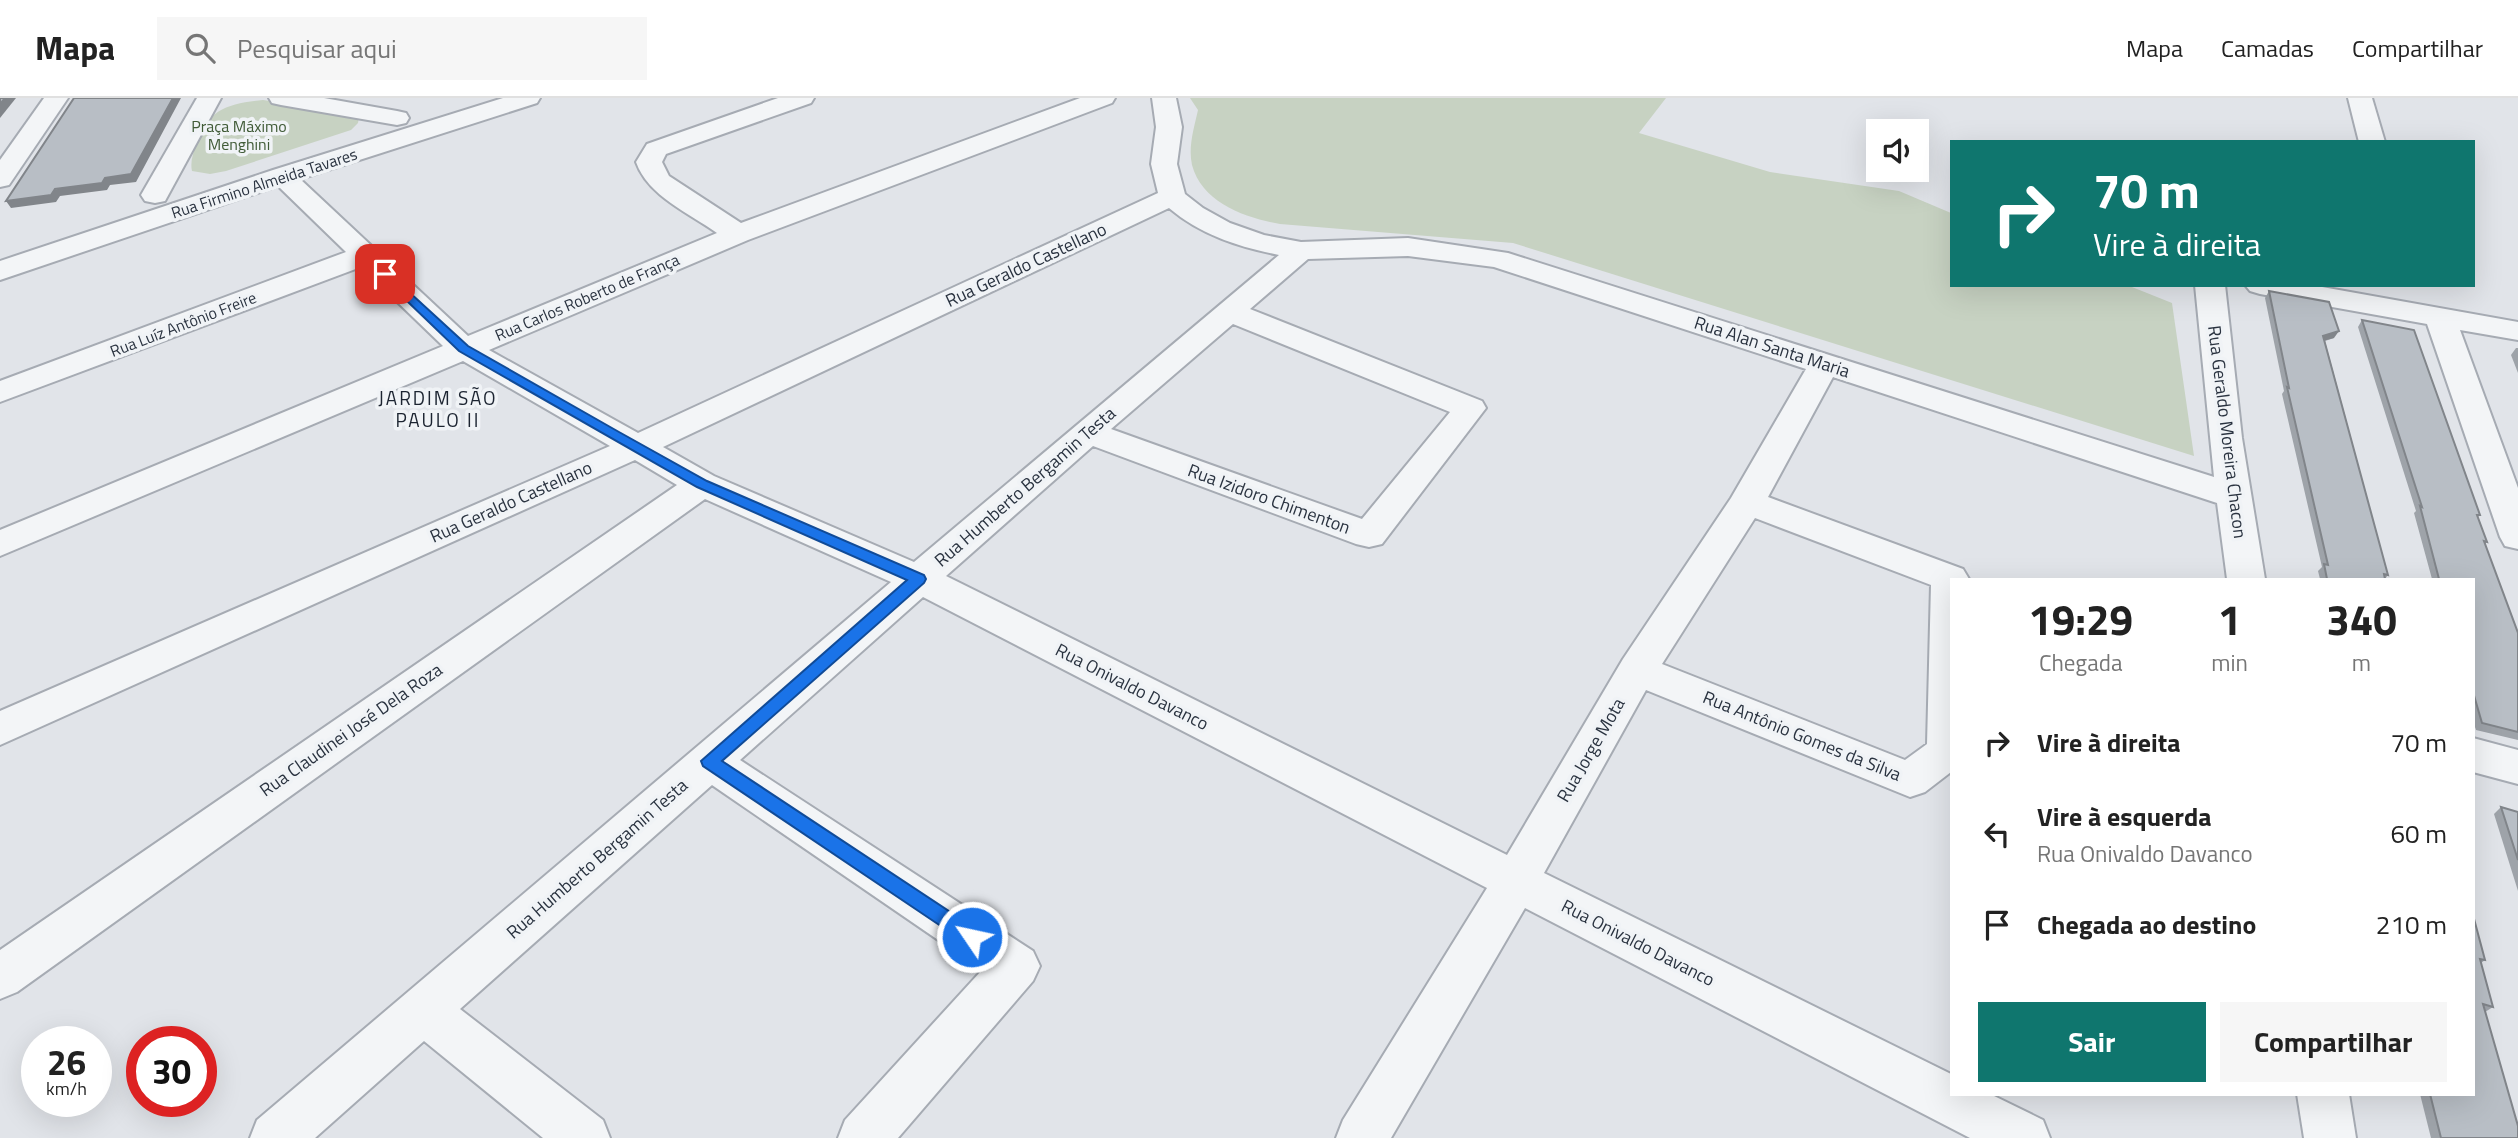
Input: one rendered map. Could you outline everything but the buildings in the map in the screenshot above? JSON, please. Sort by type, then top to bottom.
[{"type":"street","points":[[0,179],[56,98]]},
{"type":"street","points":[[155,195],[209,98]]},
{"type":"street","points":[[281,98],[397,118]]},
{"type":"street","name":"Rua Firmino Almeida Tavares","points":[[0,247],[155,195],[464,98]]},
{"type":"street","name":"Rua Firmino Almeida Tavares","points":[[0,271],[282,176],[528,98]]},
{"type":"street","points":[[738,234],[660,182],[649,162],[656,149],[802,98]]},
{"type":"street","name":"Rua Carlos Roberto de França","points":[[0,544],[738,234],[1103,98]]},
{"type":"street","points":[[1164,98],[1169,127],[1165,175],[1172,197]]},
{"type":"street","points":[[2360,98],[2371,140]]},
{"type":"street","name":"Rua Onivaldo Davanco","points":[[282,176],[463,348],[702,484],[919,579],[2024,1138]]},
{"type":"street","name":"Rua Alan Santa Maria","points":[[1172,197],[1194,214],[1238,237],[1278,248],[1301,251],[1408,247],[1498,259],[2234,496]]},
{"type":"street","name":"Rua Geraldo Castellano","points":[[0,729],[636,447],[1172,197]]},
{"type":"street","name":"Rua Humberto Bergamin Testa","points":[[276,1138],[1228,310],[1301,251]]},
{"type":"street","name":"Rua Luíz Antônio Freire","points":[[0,392],[365,255]]},
{"type":"street","name":"Rua Geraldo Moreira Chacon","points":[[2210,287],[2225,438],[2246,578]]},
{"type":"street","points":[[2272,287],[2518,331]]},
{"type":"street","name":"Rua Izidoro Chimenton","points":[[1088,432],[1369,536],[1469,408],[1228,310]]},
{"type":"street","points":[[2439,315],[2518,537]]},
{"type":"street","name":"Rua Jorge Mota","points":[[1362,1138],[1516,881],[1637,670],[1747,502],[1824,364]]},
{"type":"street","name":"Rua Claudinei José Dela Roza","points":[[0,977],[702,484]]},
{"type":"street","name":"Rua Antônio Gomes da Silva","points":[[1637,670],[1910,780],[1948,751],[1950,578],[1747,502]]},
{"type":"street","points":[[2475,756],[2518,767]]},
{"type":"street","points":[[709,761],[1016,966],[864,1138]]},
{"type":"street","points":[[424,1010],[584,1138]]},
{"type":"street","points":[[2323,1096],[2330,1138]]},
{"type":"green space","points":[[1190,98],[1666,98],[1639,133],[1770,172],[1899,191],[1950,213],[1950,287],[2132,287],[2172,303],[2194,456],[1513,243],[1280,224],[1253,218],[1215,199],[1197,178],[1191,151],[1198,110]]},
{"type":"green space","name":"Praça Máximo Menghini","points":[[263,100],[356,115],[359,117],[358,123],[351,130],[226,171],[210,174],[192,171],[200,132],[213,116],[229,106]]},
{"type":"district","name":"JARDIM SÃO PAULO II","points":[[438,409]]},
{"type":"route","points":[[385,274],[463,348],[614,435],[702,484],[919,579],[709,761],[972,937]]}]
